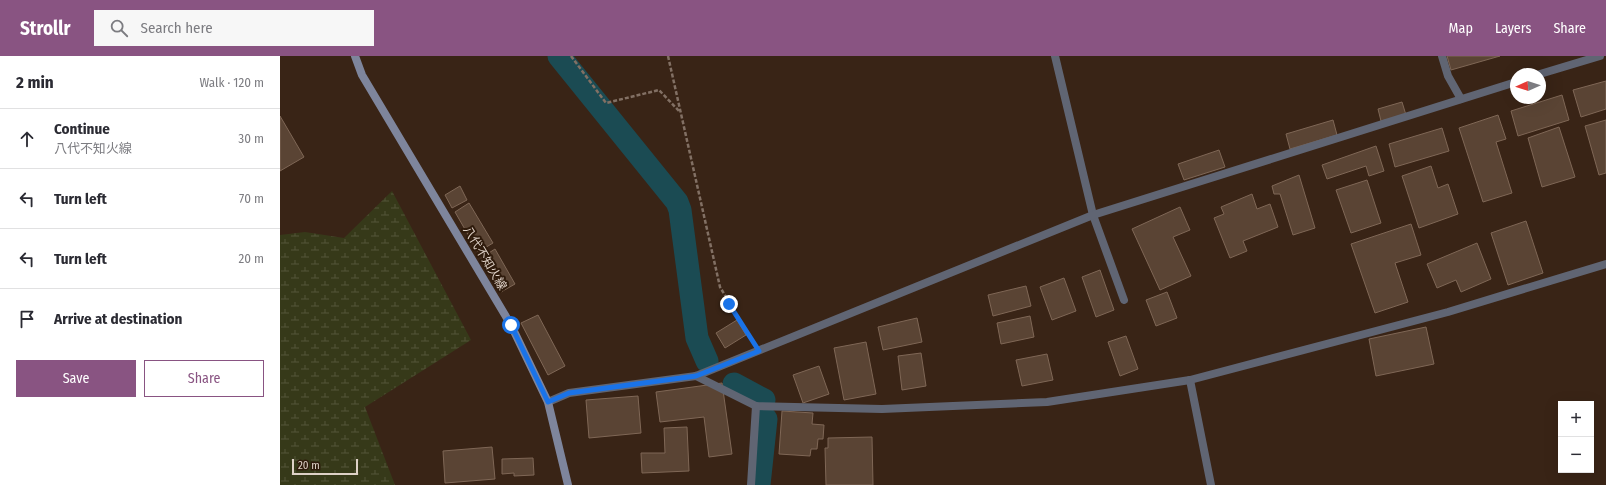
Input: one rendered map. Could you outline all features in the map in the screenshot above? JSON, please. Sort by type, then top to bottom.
[{"type":"main road","name":"八代不知火線","points":[[354,56],[362,75],[511,325],[548,402],[568,485]]},
{"type":"street","points":[[1055,56],[1093,215],[1124,300]]},
{"type":"street","points":[[1442,56],[1448,76],[1461,99]]},
{"type":"street","points":[[1546,72],[1600,56]]},
{"type":"street","points":[[548,402],[569,393],[696,376],[1093,215],[1510,84]]},
{"type":"street","points":[[696,376],[756,406],[882,410],[1047,402],[1190,380],[1448,312],[1606,264]]},
{"type":"street","points":[[1190,380],[1211,485]]},
{"type":"street","points":[[751,485],[756,406]]},
{"type":"path","points":[[571,56],[606,103],[659,90],[680,112]]},
{"type":"path","points":[[668,56],[720,287],[759,351]]},
{"type":"green space","points":[[392,191],[471,340],[365,407],[395,485],[280,485],[280,235],[305,232],[344,238]]},
{"type":"building","points":[[1447,56],[1500,56],[1451,70]]},
{"type":"building","points":[[1606,81],[1606,109],[1581,117],[1573,90]]},
{"type":"building","points":[[1562,95],[1569,120],[1518,136],[1511,111],[1533,104],[1546,104],[1546,100]]},
{"type":"building","points":[[1402,102],[1406,115],[1381,121],[1378,109]]},
{"type":"building","points":[[1498,115],[1506,139],[1496,142],[1512,193],[1483,202],[1459,128]]},
{"type":"building","points":[[280,116],[304,157],[280,171]]},
{"type":"building","points":[[1333,120],[1337,135],[1290,149],[1286,134]]},
{"type":"building","points":[[1606,120],[1606,173],[1599,175],[1585,126]]},
{"type":"building","points":[[1559,127],[1575,177],[1542,187],[1528,138]]},
{"type":"building","points":[[1442,128],[1449,151],[1395,167],[1389,144]]},
{"type":"building","points":[[1376,146],[1384,171],[1369,176],[1366,166],[1327,179],[1322,165]]},
{"type":"building","points":[[1219,150],[1225,167],[1184,180],[1178,164]]},
{"type":"building","points":[[1431,166],[1438,188],[1448,184],[1458,214],[1419,228],[1402,176]]},
{"type":"building","points":[[1299,175],[1315,228],[1293,235],[1280,194],[1274,194],[1272,186]]},
{"type":"building","points":[[1367,180],[1381,223],[1351,233],[1336,190]]},
{"type":"building","points":[[460,186],[467,200],[452,208],[445,195]]},
{"type":"building","points":[[1252,194],[1257,209],[1270,204],[1278,227],[1243,241],[1247,251],[1230,258],[1214,218],[1224,214],[1221,207]]},
{"type":"building","points":[[469,203],[493,243],[478,252],[455,212]]},
{"type":"building","points":[[1180,207],[1190,230],[1173,237],[1191,276],[1160,290],[1132,229]]},
{"type":"building","points":[[1526,221],[1543,273],[1508,285],[1491,233]]},
{"type":"building","points":[[1411,224],[1421,255],[1395,263],[1408,302],[1375,313],[1351,244]]},
{"type":"building","points":[[1477,243],[1491,279],[1461,292],[1456,280],[1437,288],[1427,264]]},
{"type":"building","points":[[495,249],[515,284],[501,292],[481,258]]},
{"type":"building","points":[[1100,270],[1114,310],[1096,317],[1082,277]]},
{"type":"building","points":[[1064,278],[1076,311],[1052,320],[1040,287]]},
{"type":"building","points":[[1026,286],[1031,306],[993,316],[988,295]]},
{"type":"building","points":[[1167,292],[1177,318],[1156,326],[1146,300]]},
{"type":"building","points":[[538,315],[565,366],[548,375],[521,323]]},
{"type":"building","points":[[1030,316],[1034,337],[1001,344],[997,323]]},
{"type":"building","points":[[917,318],[922,342],[883,350],[878,327]]},
{"type":"building","points":[[737,320],[746,335],[725,348],[716,333]]},
{"type":"building","points":[[1426,327],[1434,364],[1376,376],[1369,339]]},
{"type":"building","points":[[1126,336],[1138,369],[1120,376],[1108,342]]},
{"type":"building","points":[[866,342],[876,394],[844,400],[834,348]]},
{"type":"building","points":[[921,353],[926,386],[902,390],[898,356]]},
{"type":"building","points":[[1047,354],[1053,380],[1022,386],[1016,360]]},
{"type":"building","points":[[819,366],[829,394],[803,403],[793,375]]},
{"type":"building","points":[[722,383],[732,454],[709,457],[704,417],[660,422],[656,392]]},
{"type":"building","points":[[638,396],[641,433],[589,438],[586,400]]},
{"type":"building","points":[[782,411],[813,413],[812,424],[824,425],[823,439],[818,439],[817,449],[811,449],[810,456],[779,454]]},
{"type":"building","points":[[687,427],[689,471],[642,473],[641,453],[665,453],[664,428]]},
{"type":"building","points":[[872,437],[873,485],[826,485],[825,448],[828,448],[828,438]]},
{"type":"building","points":[[492,447],[495,479],[445,483],[443,451]]},
{"type":"building","points":[[533,458],[534,475],[514,476],[514,473],[502,474],[502,459]]},
{"type":"waterway","points":[[559,56],[677,202],[680,210],[697,338],[707,361]]},
{"type":"waterway","points":[[734,384],[764,400]]},
{"type":"waterway","points":[[759,485],[766,419]]},
{"type":"route","points":[[511,325],[548,402],[569,393],[696,376],[759,351],[729,304]]}]
